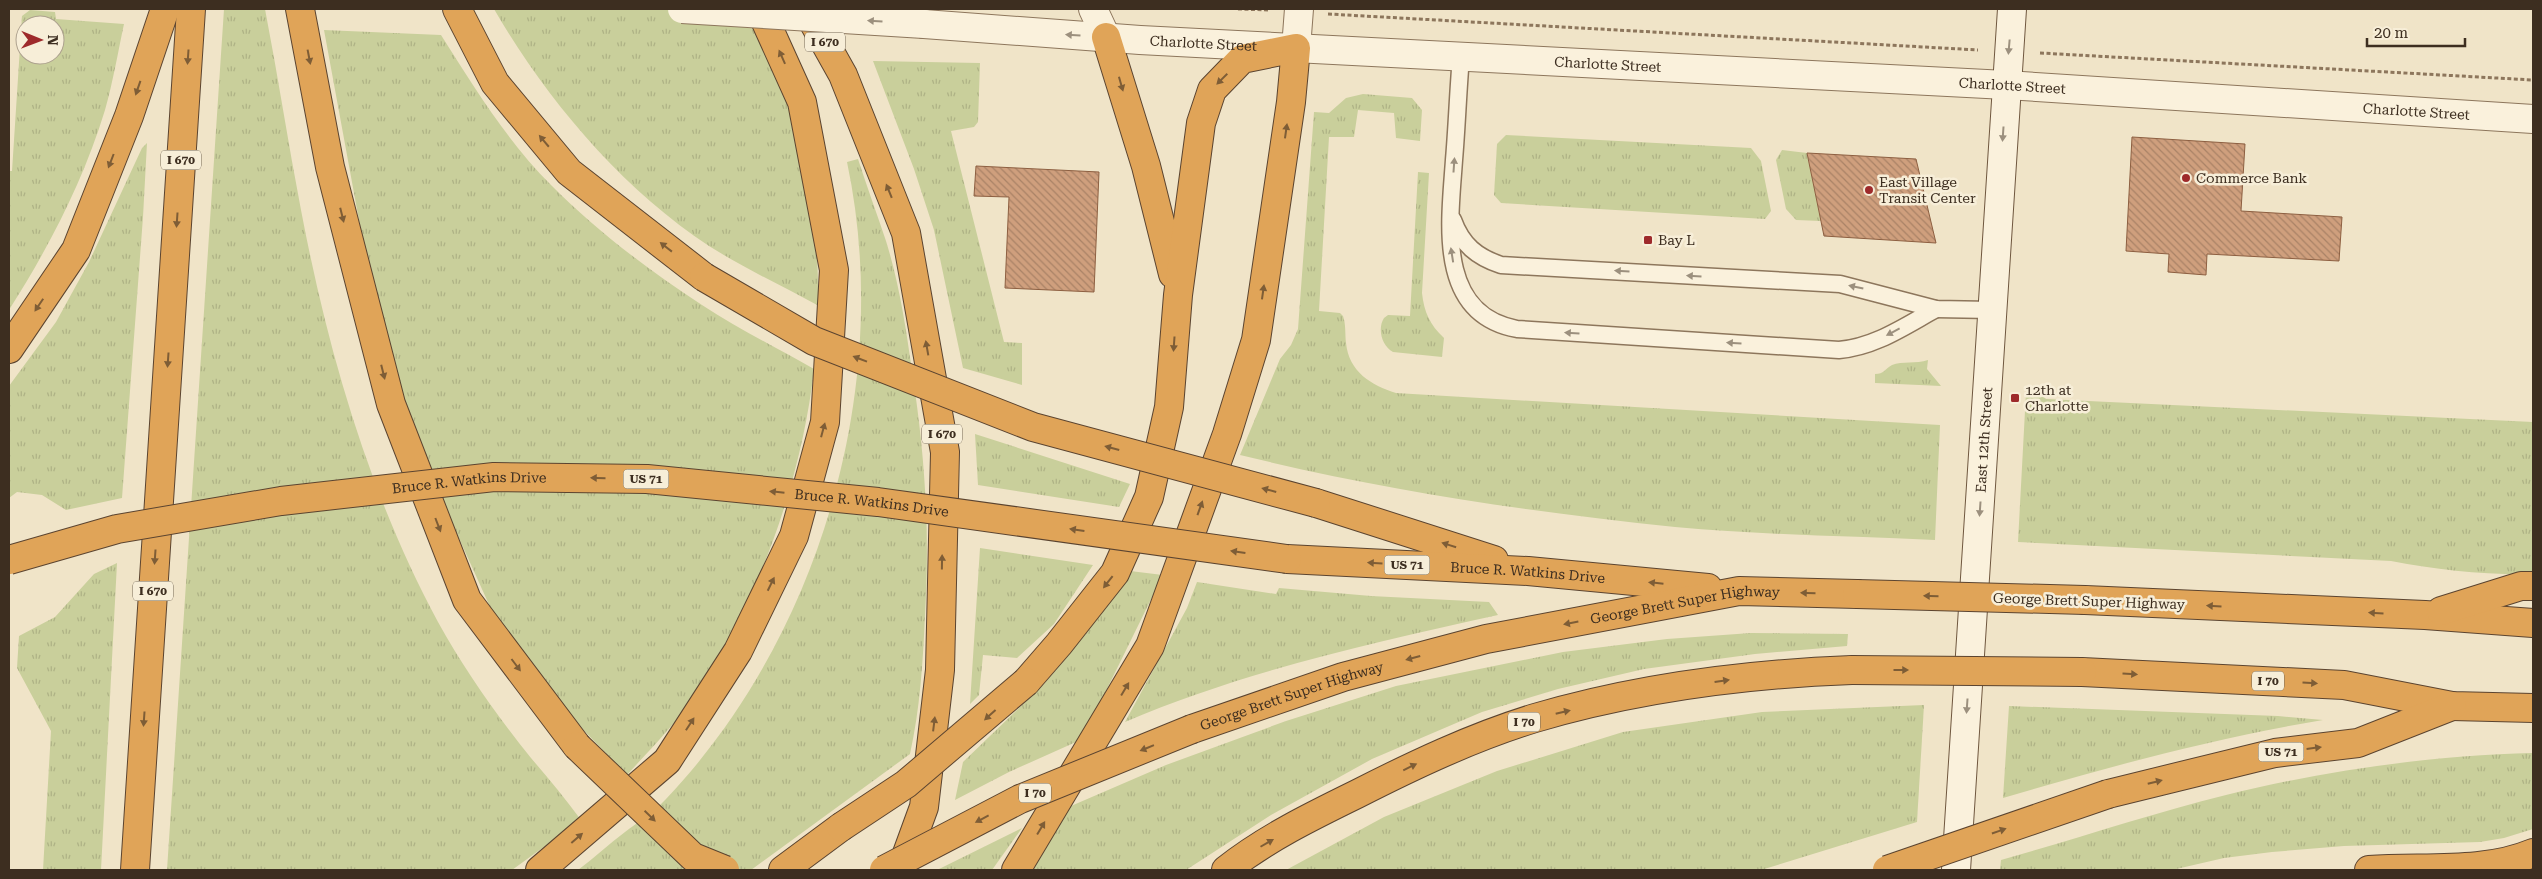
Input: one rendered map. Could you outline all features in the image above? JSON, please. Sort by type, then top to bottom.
[{"type":"highway","points":[[9,349],[76,250],[129,116],[165,9]]},
{"type":"highway","name":"I 670","points":[[135,870],[191,9]]},
{"type":"highway","points":[[300,9],[330,167],[391,404],[467,600],[577,746],[693,857],[725,870]]},
{"type":"highway","points":[[457,9],[495,83],[569,172],[704,277],[814,341],[1033,427],[1316,503],[1528,571]]},
{"type":"highway","points":[[540,870],[667,761],[738,651],[794,536],[825,422],[834,270],[802,102],[760,9]]},
{"type":"highway","name":"I 670","points":[[806,9],[843,75],[906,233],[945,452],[940,670],[924,807],[901,870]]},
{"type":"highway","points":[[1106,37],[1166,238],[1178,295]]},
{"type":"highway","points":[[783,870],[841,827],[906,784],[1026,682],[1060,644],[1114,573],[1148,497],[1169,407],[1178,295],[1201,123],[1212,90],[1242,59],[1296,48],[1291,102],[1256,340],[1227,434],[1150,646],[1016,870]]},
{"type":"highway","name":"Bruce R. Watkins Drive","points":[[9,560],[117,529],[281,501],[494,476],[646,479],[878,502],[1287,559],[1528,571],[1739,592]]},
{"type":"highway","points":[[2425,615],[2527,586]]},
{"type":"highway","name":"George Brett Super Highway","points":[[884,870],[1020,799],[1192,729],[1343,677],[1486,639],[1739,592],[2085,600],[2425,615],[2522,622]]},
{"type":"highway","name":"I 70","points":[[1226,870],[1244,856],[1334,805],[1434,755],[1534,718],[1647,692],[1782,673],[1852,670],[2082,672],[2344,685],[2452,706],[2526,708]]},
{"type":"highway","name":"US 71","points":[[1887,870],[2108,794],[2275,753],[2358,743],[2452,706]]},
{"type":"highway","points":[[2369,870],[2476,866],[2505,862],[2533,853]]},
{"type":"street","name":"Charlotte Street","points":[[682,9],[1106,37],[2006,85],[2533,118]]},
{"type":"street","points":[[930,24],[960,9]]},
{"type":"street","points":[[1093,9],[1106,37]]},
{"type":"street","name":"East 12th Street","points":[[1956,870],[2012,9]]},
{"type":"street","points":[[1296,48],[1299,10]]},
{"type":"lane","points":[[1461,57],[1450,247],[1459,285],[1482,314],[1499,326],[1517,329],[1839,350],[1856,348],[1876,342],[1936,309]]},
{"type":"lane","points":[[1451,214],[1458,232],[1474,252],[1501,264],[1840,284],[1936,309],[1992,310]]},
{"type":"path","points":[[1238,9],[1299,10],[2533,80]]},
{"type":"green space","points":[[224,9],[265,9],[301,210],[324,316],[354,421],[371,473],[391,524],[438,622],[459,657],[506,726],[581,820],[512,870],[167,870]]},
{"type":"green space","points":[[494,9],[746,9],[775,70],[799,137],[817,255],[819,306],[709,246],[646,197],[588,140],[562,108],[537,76]]},
{"type":"green space","points":[[30,10],[55,12],[55,15],[23,15]]},
{"type":"green space","points":[[65,20],[124,24],[105,110],[76,188],[38,262],[9,310],[9,171],[12,171],[19,65],[65,65]]},
{"type":"green space","points":[[324,30],[441,35],[506,132],[535,168],[568,202],[604,234],[662,278],[743,330],[814,369],[797,462],[784,509],[748,602],[725,646],[700,687],[673,724],[627,775],[564,710],[526,663],[491,609],[453,525],[404,401],[363,242]]},
{"type":"green space","points":[[873,61],[980,63],[978,122],[974,127],[951,131],[1004,342],[1022,343],[1022,385],[963,368],[934,230],[914,169]]},
{"type":"green space","points":[[1363,94],[1412,98],[1422,110],[1420,141],[1396,138],[1394,113],[1358,110],[1354,137],[1329,137],[1319,311],[1340,313],[1343,316],[1348,353],[1352,362],[1363,376],[1378,386],[1396,393],[1940,425],[1935,540],[1740,532],[1620,521],[1511,507],[1402,489],[1294,468],[1240,455],[1280,359],[1291,345],[1298,329],[1314,112],[1329,113],[1346,98]]},
{"type":"green space","points":[[1506,135],[1751,148],[1761,161],[1771,211],[1765,219],[1501,203],[1494,195],[1497,144]]},
{"type":"green space","points":[[147,143],[122,498],[66,510],[42,495],[17,492],[9,498],[9,386],[56,322],[89,262],[142,148]]},
{"type":"green space","points":[[1782,150],[1807,153],[1821,221],[1796,220],[1786,209],[1776,160]]},
{"type":"green space","points":[[858,159],[891,257],[898,289],[907,338],[923,463],[927,523],[925,615],[920,685],[910,754],[751,870],[578,870],[661,804],[720,734],[766,662],[804,584],[832,502],[851,418],[860,332],[859,246],[847,162]]},
{"type":"green space","points":[[1418,172],[1429,173],[1422,293],[1424,306],[1429,318],[1444,338],[1442,357],[1393,352],[1383,342],[1381,332],[1382,322],[1388,315],[1410,316]]},
{"type":"green space","points":[[1928,360],[1927,369],[1941,386],[1875,383],[1875,374],[1882,372],[1892,365]]},
{"type":"green space","points":[[2026,392],[2040,393],[2046,399],[2533,422],[2533,574],[2497,574],[2462,571],[2391,561],[2018,542]]},
{"type":"green space","points":[[975,434],[1130,484],[1119,507],[978,485]]},
{"type":"green space","points":[[980,548],[1093,565],[1054,624],[1017,658],[983,655],[979,695],[970,704]]},
{"type":"green space","points":[[117,563],[101,870],[43,870],[51,731],[17,668],[19,636],[55,617],[94,574]]},
{"type":"green space","points":[[1130,571],[1163,575],[1102,699],[1076,742],[1009,772],[955,800],[963,762],[1044,684],[1087,632]]},
{"type":"green space","points":[[1197,582],[1276,594],[1279,588],[1371,596],[1489,602],[1498,615],[1403,636],[1262,673],[1170,704],[1125,722],[1187,608]]},
{"type":"green space","points":[[1751,633],[1848,634],[1847,646],[1755,654],[1644,669],[1558,689],[1482,712],[1372,759],[1271,815],[1186,870],[1028,870],[1071,806],[1166,765],[1286,721],[1396,686],[1563,652],[1667,639]]},
{"type":"green space","points":[[1924,705],[1917,822],[1761,870],[1286,870],[1384,817],[1497,771],[1623,732],[1762,712]]},
{"type":"green space","points":[[2009,706],[2278,716],[2323,720],[2242,735],[2162,754],[2003,798]]},
{"type":"green space","points":[[2533,753],[2533,829],[2504,838],[2480,842],[2344,846],[2272,852],[2224,858],[2172,870],[2000,870],[2001,860],[2169,810],[2263,786],[2339,772],[2418,761],[2495,754]]},
{"type":"green space","points":[[1022,828],[992,870],[937,870]]},
{"type":"building","name":"Commerce Bank","points":[[2132,137],[2245,144],[2241,211],[2342,217],[2339,261],[2207,254],[2206,275],[2168,272],[2169,254],[2126,251]]},
{"type":"building","name":"East Village Transit Center","points":[[1807,153],[1916,159],[1936,243],[1824,236]]},
{"type":"building","points":[[976,166],[1099,172],[1094,292],[1005,288],[1009,197],[974,196]]},
{"type":"place","name":"Commerce Bank","points":[[2186,178]]},
{"type":"place","name":"East Village Transit Center","points":[[1869,190]]},
{"type":"place","name":"Bay L","points":[[1648,240]]},
{"type":"place","name":"12th at Charlotte","points":[[2015,398]]}]
